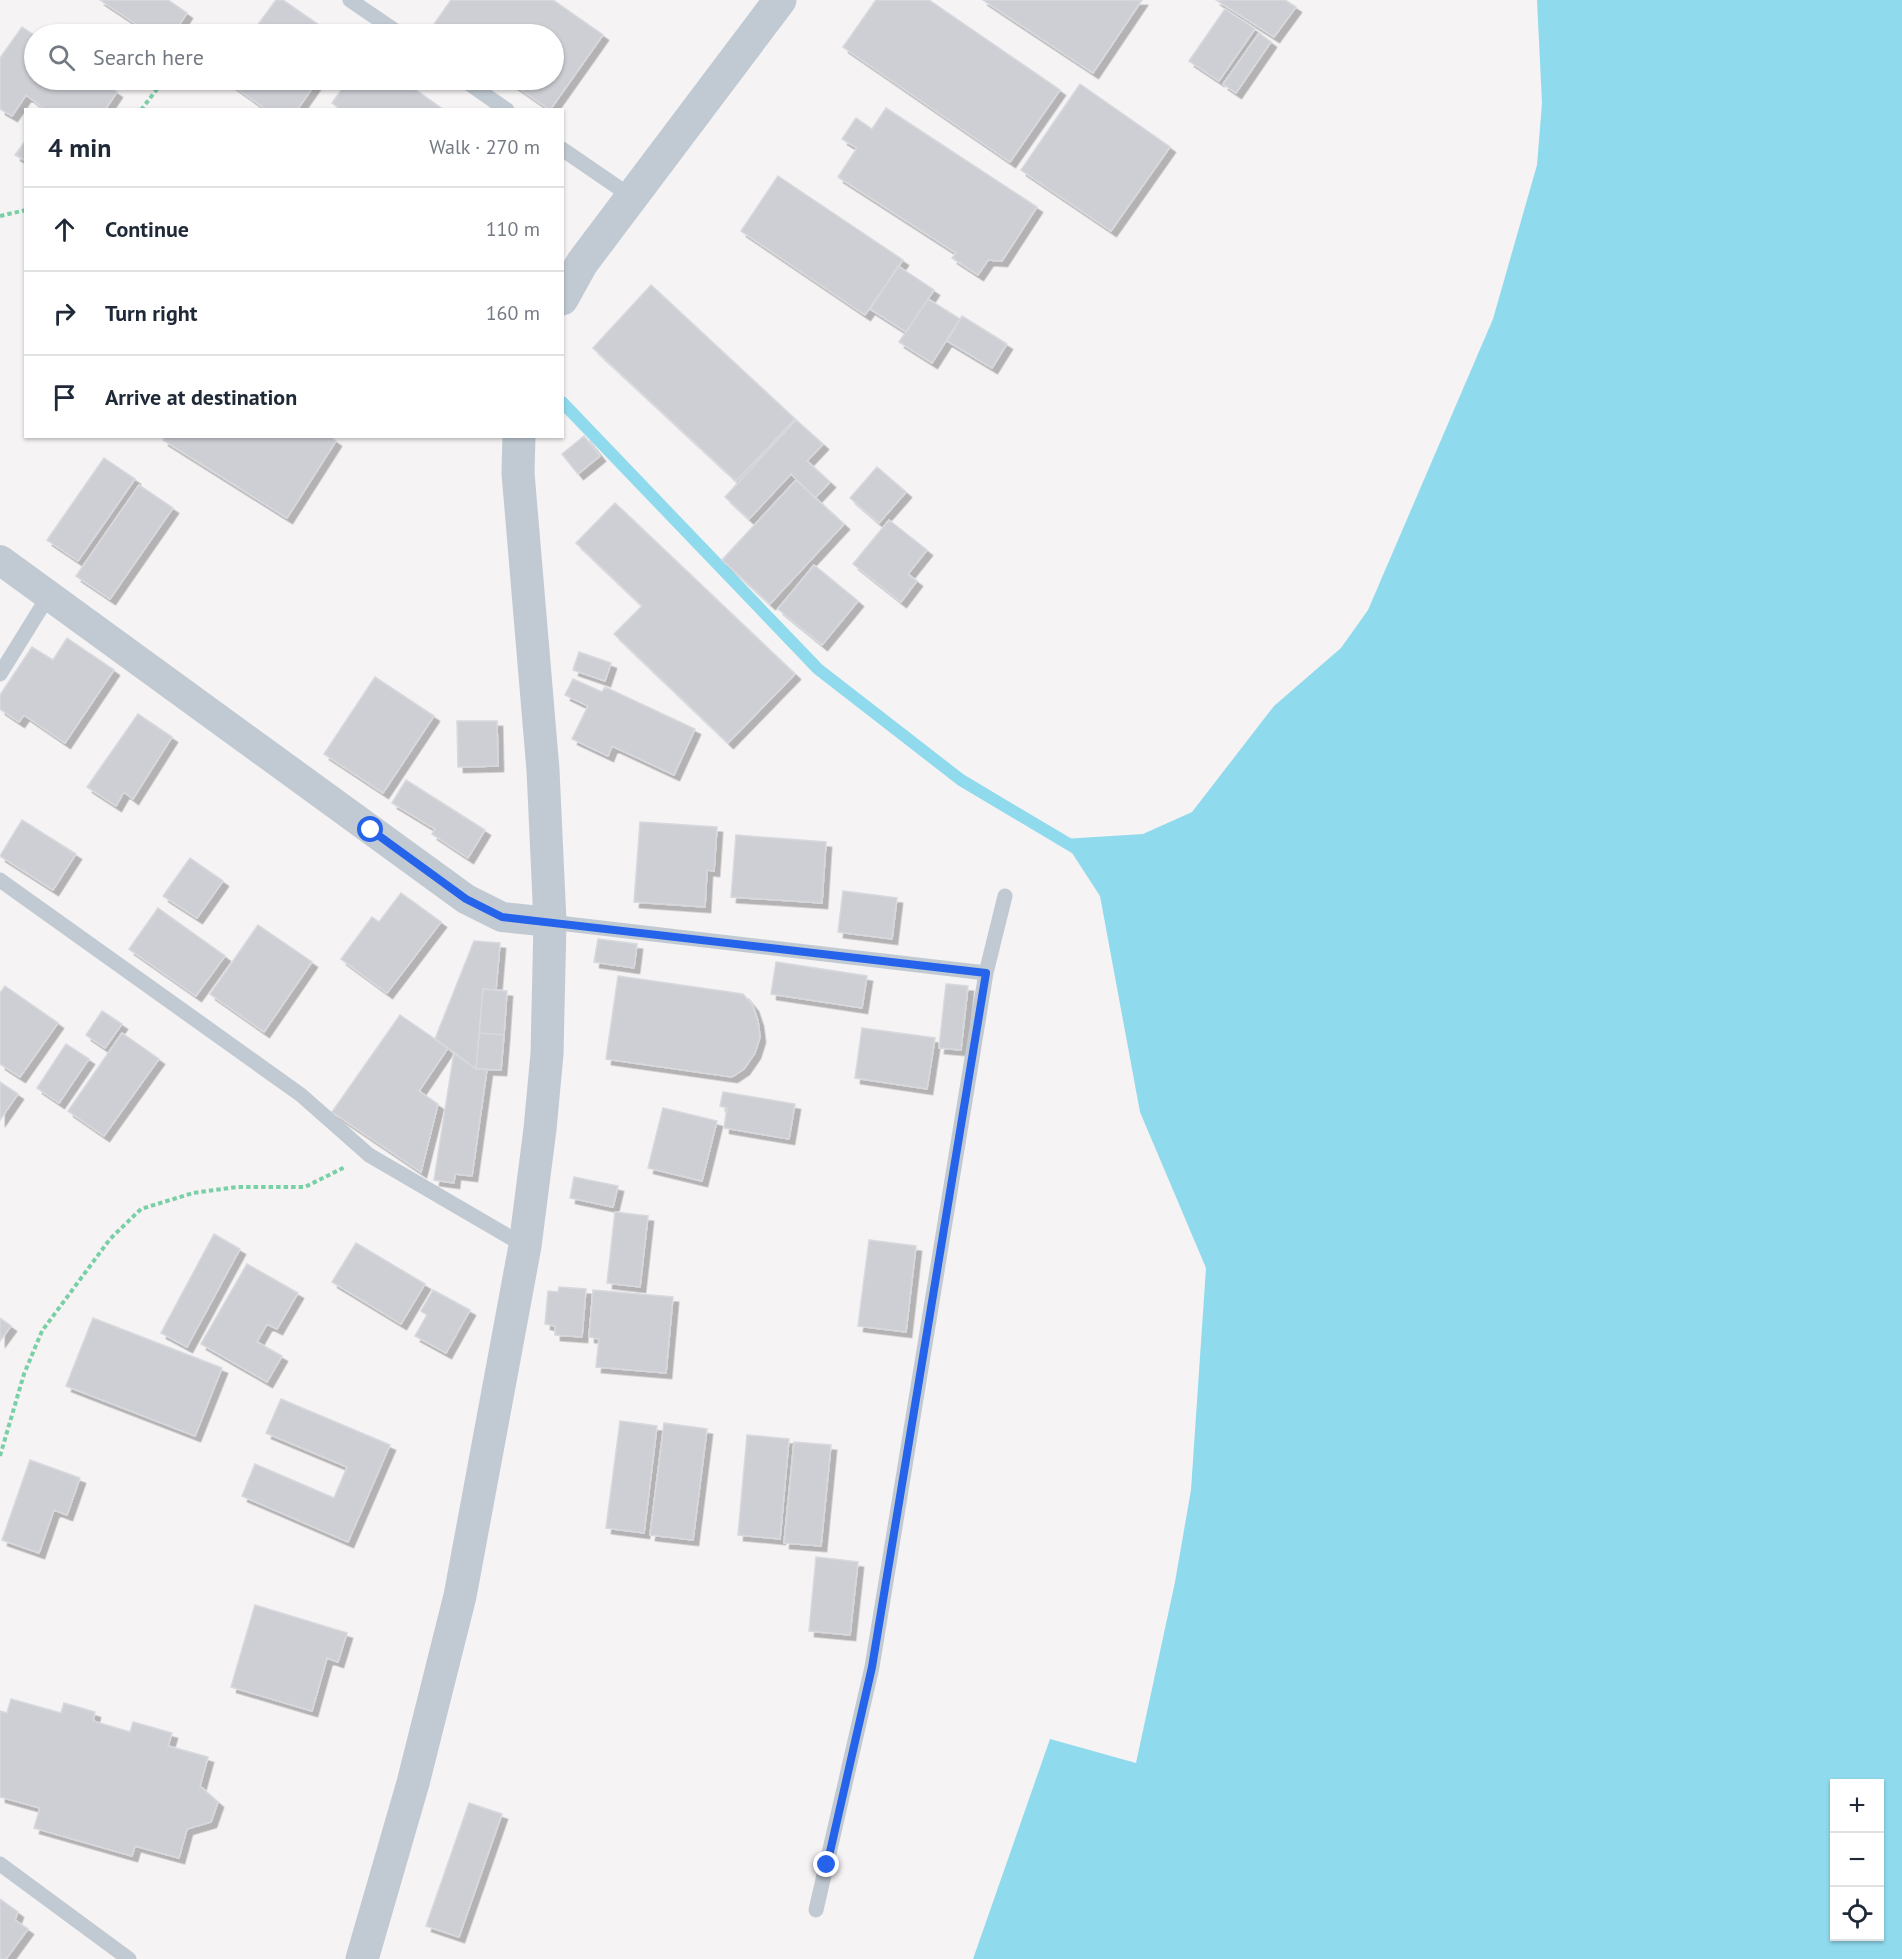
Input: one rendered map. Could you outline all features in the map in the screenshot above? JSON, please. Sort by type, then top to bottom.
[{"type":"street","points":[[564,295],[582,263],[780,0]]},
{"type":"street","points":[[362,1959],[413,1783],[460,1596],[525,1246],[547,1054],[550,922],[543,770],[518,472],[519,438]]},
{"type":"street","points":[[0,560],[466,899],[502,917],[550,922]]},
{"type":"lane","points":[[350,0],[385,24]]},
{"type":"lane","points":[[478,90],[504,108]]},
{"type":"lane","points":[[564,149],[632,197]]},
{"type":"lane","points":[[0,674],[49,595]]},
{"type":"lane","points":[[0,880],[302,1095],[369,1155],[525,1246]]},
{"type":"lane","points":[[816,1910],[872,1667],[986,973],[1005,897]]},
{"type":"lane","points":[[550,922],[986,973]]},
{"type":"lane","points":[[0,1864],[129,1959]]},
{"type":"path","points":[[143,108],[156,90]]},
{"type":"path","points":[[0,216],[24,210]]},
{"type":"path","points":[[0,1456],[24,1374],[42,1330],[110,1239],[141,1209],[193,1193],[237,1187],[305,1187],[369,1155]]},
{"type":"water","points":[[1537,0],[1902,0],[1902,1959],[973,1959],[1050,1739],[1136,1763],[1175,1582],[1191,1490],[1206,1268],[1140,1112],[1100,896],[1063,839],[1143,834],[1192,812],[1274,706],[1341,648],[1368,610],[1493,319],[1537,165],[1542,103]]},
{"type":"building","points":[[100,0],[168,0],[187,13],[180,24],[136,24]]},
{"type":"building","points":[[276,0],[283,0],[318,24],[258,24]]},
{"type":"building","points":[[451,0],[553,0],[603,35],[551,108],[547,108],[521,90],[564,90],[564,24],[434,24]]},
{"type":"building","points":[[876,0],[929,0],[1060,90],[1010,162],[843,47]]},
{"type":"building","points":[[983,0],[1142,0],[1093,73]]},
{"type":"building","points":[[1216,0],[1285,0],[1296,7],[1274,37]]},
{"type":"building","points":[[1225,9],[1255,29],[1219,81],[1189,61]]},
{"type":"building","points":[[22,27],[24,28],[24,90],[114,90],[117,92],[106,108],[43,108],[26,95],[12,116],[0,109],[0,58]]},
{"type":"building","points":[[1259,33],[1271,42],[1236,93],[1223,84]]},
{"type":"building","points":[[1080,84],[1170,147],[1111,231],[1021,170]]},
{"type":"building","points":[[239,90],[311,90],[298,108],[264,108]]},
{"type":"building","points":[[341,90],[416,90],[441,108],[338,108],[332,103]]},
{"type":"building","points":[[886,108],[1037,207],[1002,261],[988,260],[978,275],[952,258],[956,253],[838,177],[857,148],[842,139],[856,118],[872,129]]},
{"type":"building","points":[[24,143],[24,160],[15,155]]},
{"type":"building","points":[[778,176],[903,260],[865,315],[741,231]]},
{"type":"building","points":[[898,266],[934,290],[906,332],[870,309]]},
{"type":"building","points":[[651,285],[795,419],[736,481],[593,348]]},
{"type":"building","points":[[928,299],[960,319],[932,363],[899,342]]},
{"type":"building","points":[[962,316],[1007,344],[992,368],[947,341]]},
{"type":"building","points":[[796,420],[823,444],[807,461],[830,482],[815,498],[791,474],[749,519],[725,497]]},
{"type":"building","points":[[584,436],[600,456],[578,474],[562,454]]},
{"type":"building","points":[[164,438],[332,438],[336,441],[287,518],[163,440]]},
{"type":"building","points":[[104,458],[135,479],[78,561],[47,540]]},
{"type":"building","points":[[877,467],[906,492],[879,523],[850,498]]},
{"type":"building","points":[[796,480],[844,524],[770,604],[722,560]]},
{"type":"building","points":[[139,485],[173,508],[110,599],[76,576]]},
{"type":"building","points":[[615,503],[795,674],[728,743],[614,634],[642,606],[576,543]]},
{"type":"building","points":[[889,520],[927,550],[908,574],[917,581],[901,602],[853,564]]},
{"type":"building","points":[[814,565],[858,601],[822,645],[778,609]]},
{"type":"building","points":[[67,638],[114,670],[65,743],[24,715],[19,722],[0,709],[0,695],[32,647],[53,660]]},
{"type":"building","points":[[579,652],[611,663],[605,681],[573,670]]},
{"type":"building","points":[[375,677],[434,716],[383,793],[324,754]]},
{"type":"building","points":[[573,679],[602,692],[605,687],[695,729],[674,775],[612,746],[608,756],[572,739],[588,706],[565,695]]},
{"type":"building","points":[[138,714],[172,737],[133,799],[124,792],[116,806],[87,787]]},
{"type":"building","points":[[457,721],[497,721],[498,766],[458,767]]},
{"type":"building","points":[[406,780],[485,830],[468,858],[432,834],[435,829],[392,803]]},
{"type":"building","points":[[22,820],[76,854],[53,890],[0,856]]},
{"type":"building","points":[[640,822],[717,827],[714,871],[707,870],[705,907],[634,902]]},
{"type":"building","points":[[736,835],[826,842],[822,903],[731,897]]},
{"type":"building","points":[[190,858],[223,881],[197,918],[163,896]]},
{"type":"building","points":[[843,891],[897,898],[892,939],[838,932]]},
{"type":"building","points":[[401,893],[441,922],[387,993],[341,959],[372,917],[379,922]]},
{"type":"building","points":[[158,908],[225,956],[196,996],[129,949]]},
{"type":"building","points":[[258,925],[312,962],[264,1032],[210,994]]},
{"type":"building","points":[[598,939],[637,944],[634,968],[594,962]]},
{"type":"building","points":[[474,941],[500,943],[496,990],[483,989],[476,1069],[435,1039]]},
{"type":"building","points":[[776,962],[867,976],[862,1008],[771,994]]},
{"type":"building","points":[[618,976],[743,994],[753,1006],[758,1021],[760,1037],[755,1053],[744,1069],[732,1077],[606,1059]]},
{"type":"building","points":[[946,984],[968,986],[961,1050],[939,1048]]},
{"type":"building","points":[[5,986],[58,1023],[20,1077],[0,1064],[0,993]]},
{"type":"building","points":[[483,989],[507,991],[504,1035],[479,1033]]},
{"type":"building","points":[[102,1011],[122,1024],[105,1048],[86,1035]]},
{"type":"building","points":[[400,1015],[448,1048],[419,1091],[438,1104],[421,1172],[332,1112]]},
{"type":"building","points":[[862,1028],[935,1038],[927,1089],[855,1078]]},
{"type":"building","points":[[122,1033],[159,1059],[104,1136],[68,1111]]},
{"type":"building","points":[[479,1033],[504,1035],[501,1070],[476,1069]]},
{"type":"building","points":[[66,1044],[89,1059],[59,1103],[37,1088]]},
{"type":"building","points":[[454,1052],[476,1069],[487,1069],[472,1176],[455,1174],[454,1183],[434,1180]]},
{"type":"building","points":[[0,1082],[18,1094],[0,1120]]},
{"type":"building","points":[[723,1092],[795,1104],[789,1139],[724,1128],[727,1108],[720,1106]]},
{"type":"building","points":[[663,1108],[717,1121],[702,1181],[648,1168]]},
{"type":"building","points":[[574,1177],[618,1186],[613,1207],[570,1198]]},
{"type":"building","points":[[615,1212],[648,1216],[640,1287],[607,1283]]},
{"type":"building","points":[[214,1234],[240,1249],[187,1347],[161,1333]]},
{"type":"building","points":[[869,1240],[916,1246],[906,1332],[858,1326]]},
{"type":"building","points":[[356,1243],[425,1284],[401,1324],[332,1282]]},
{"type":"building","points":[[247,1264],[298,1293],[277,1329],[267,1324],[257,1342],[282,1356],[267,1382],[201,1344]]},
{"type":"building","points":[[559,1287],[586,1289],[582,1337],[555,1335],[555,1326],[545,1324],[548,1291],[558,1292]]},
{"type":"building","points":[[433,1290],[470,1310],[446,1353],[415,1336],[427,1315],[421,1311]]},
{"type":"building","points":[[593,1290],[673,1297],[666,1373],[596,1367],[599,1339],[589,1337]]},
{"type":"building","points":[[0,1318],[11,1326],[0,1341]]},
{"type":"building","points":[[93,1318],[222,1368],[195,1436],[66,1386]]},
{"type":"building","points":[[281,1399],[390,1445],[348,1542],[242,1496],[255,1464],[334,1498],[347,1467],[266,1433]]},
{"type":"building","points":[[620,1421],[657,1426],[644,1533],[606,1528]]},
{"type":"building","points":[[664,1423],[707,1429],[693,1540],[650,1535]]},
{"type":"building","points":[[747,1435],[789,1439],[780,1539],[738,1535]]},
{"type":"building","points":[[794,1442],[831,1445],[821,1546],[784,1543]]},
{"type":"building","points":[[30,1460],[80,1478],[67,1515],[54,1510],[39,1553],[2,1540]]},
{"type":"building","points":[[816,1557],[858,1562],[850,1635],[809,1631]]},
{"type":"building","points":[[255,1605],[347,1633],[338,1662],[327,1658],[312,1711],[231,1687]]},
{"type":"building","points":[[11,1699],[61,1713],[64,1703],[95,1712],[93,1721],[130,1732],[133,1722],[172,1733],[168,1746],[208,1757],[200,1786],[218,1802],[211,1822],[187,1829],[179,1858],[135,1846],[132,1856],[34,1828],[40,1808],[0,1797],[0,1711],[7,1713]]},
{"type":"building","points":[[469,1803],[502,1814],[459,1937],[426,1926]]},
{"type":"building","points":[[0,1899],[18,1912],[15,1920],[28,1929],[6,1959],[0,1959]]},
{"type":"waterway","points":[[564,404],[818,669],[961,780],[1077,849]]},
{"type":"route","points":[[371,830],[466,899],[502,917],[986,973],[933,1307],[872,1667],[827,1865]]}]
